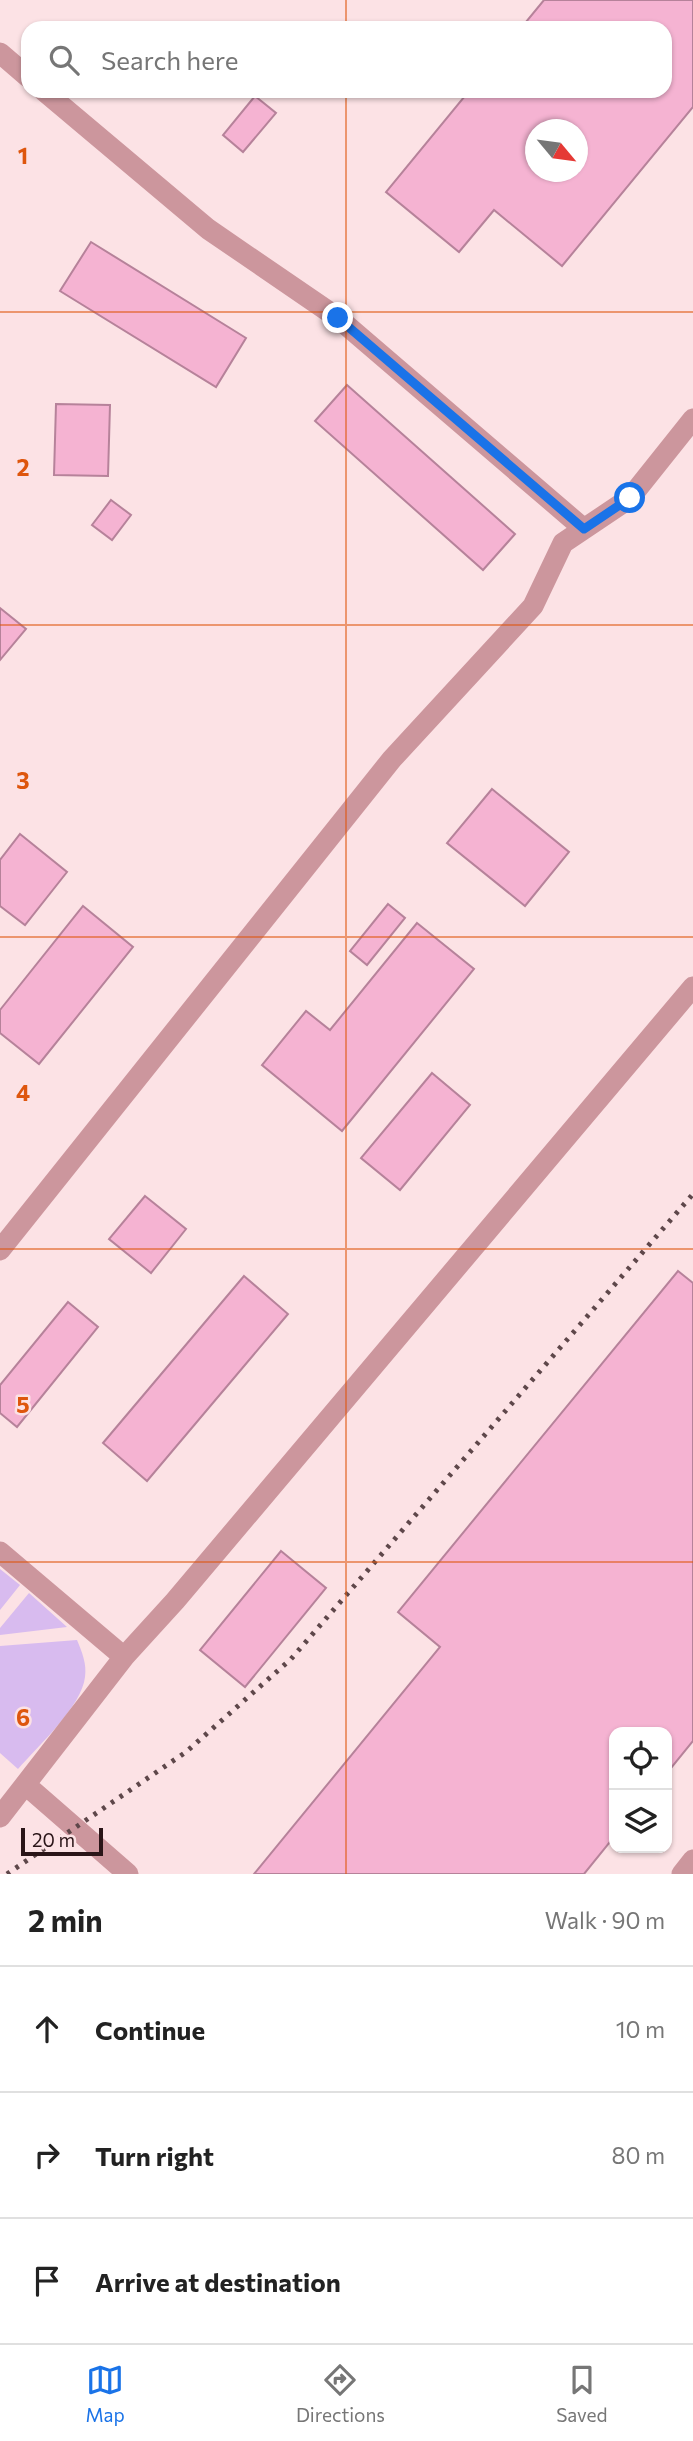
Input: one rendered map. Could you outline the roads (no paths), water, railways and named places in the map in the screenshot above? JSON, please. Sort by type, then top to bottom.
[{"type":"street","points":[[0,53],[21,71]]},
{"type":"street","points":[[52,98],[208,229],[338,318],[584,529]]},
{"type":"street","points":[[0,1251],[392,759],[533,606],[563,543],[630,498],[693,419]]},
{"type":"street","points":[[0,1817],[27,1786],[124,1657],[691,994]]},
{"type":"street","points":[[0,1552],[124,1657]]},
{"type":"street","points":[[27,1786],[128,1874]]},
{"type":"street","points":[[682,1874],[693,1860]]},
{"type":"railway","points":[[7,1874],[186,1752],[291,1659],[693,1194]]}]
